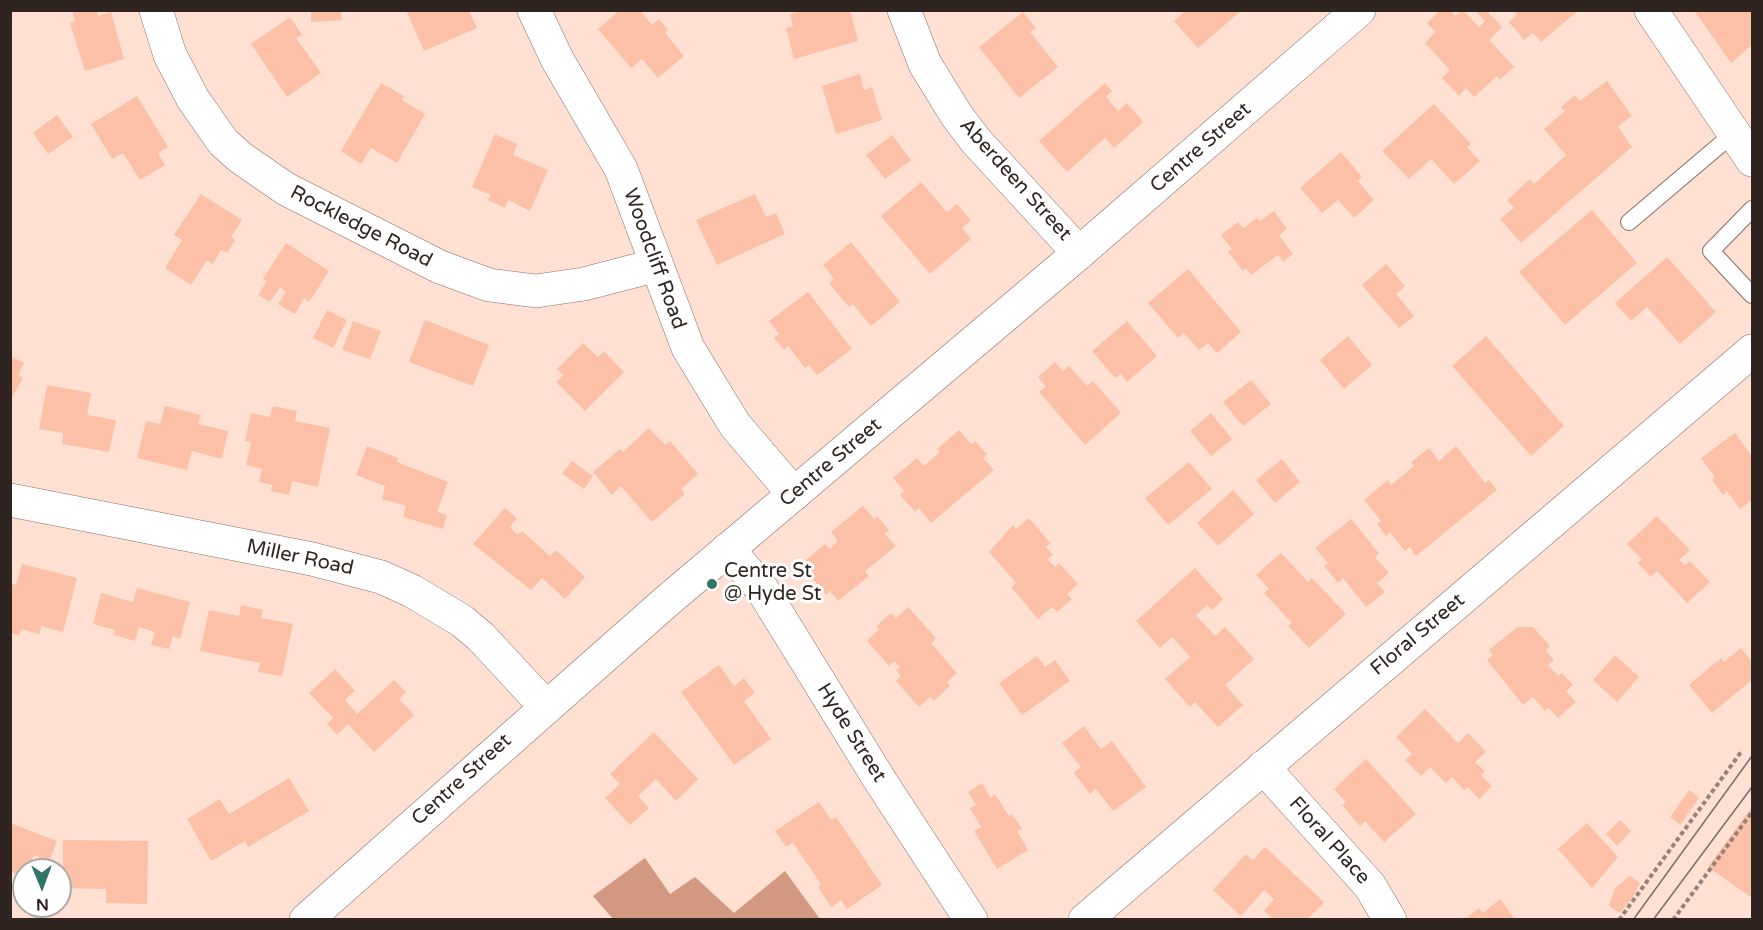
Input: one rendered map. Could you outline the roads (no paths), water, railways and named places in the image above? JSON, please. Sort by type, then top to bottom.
[{"type":"street","name":"Rockledge Road","points":[[156,10],[170,55],[193,99],[224,142],[241,158],[286,189],[440,267],[489,285],[536,291],[584,284],[657,265]]},
{"type":"street","name":"Woodcliff Road","points":[[534,10],[557,59],[621,169],[676,321],[702,373],[754,450],[794,494]]},
{"type":"street","name":"Aberdeen Street","points":[[904,10],[925,64],[957,116],[976,141],[1079,253]]},
{"type":"street","points":[[1651,10],[1752,160]]},
{"type":"street","name":"Centre Street","points":[[306,920],[545,706],[1079,253],[1348,14]]},
{"type":"street","name":"Floral Street","points":[[1085,920],[1752,351]]},
{"type":"street","name":"Miller Road","points":[[10,500],[312,559],[381,577],[412,591],[462,621],[481,637],[545,706]]},
{"type":"street","name":"Hyde Street","points":[[728,549],[762,589],[881,782],[971,920]]},
{"type":"street","name":"Floral Place","points":[[1263,767],[1370,886],[1390,920]]},
{"type":"lane","points":[[1629,222],[1734,133]]},
{"type":"lane","points":[[1752,209],[1711,251],[1752,295]]},
{"type":"tram line","points":[[1633,920],[1752,756]]},
{"type":"tram line","points":[[1653,920],[1752,787]]},
{"type":"place","name":"Centre St @ Hyde St","points":[[712,584]]}]
